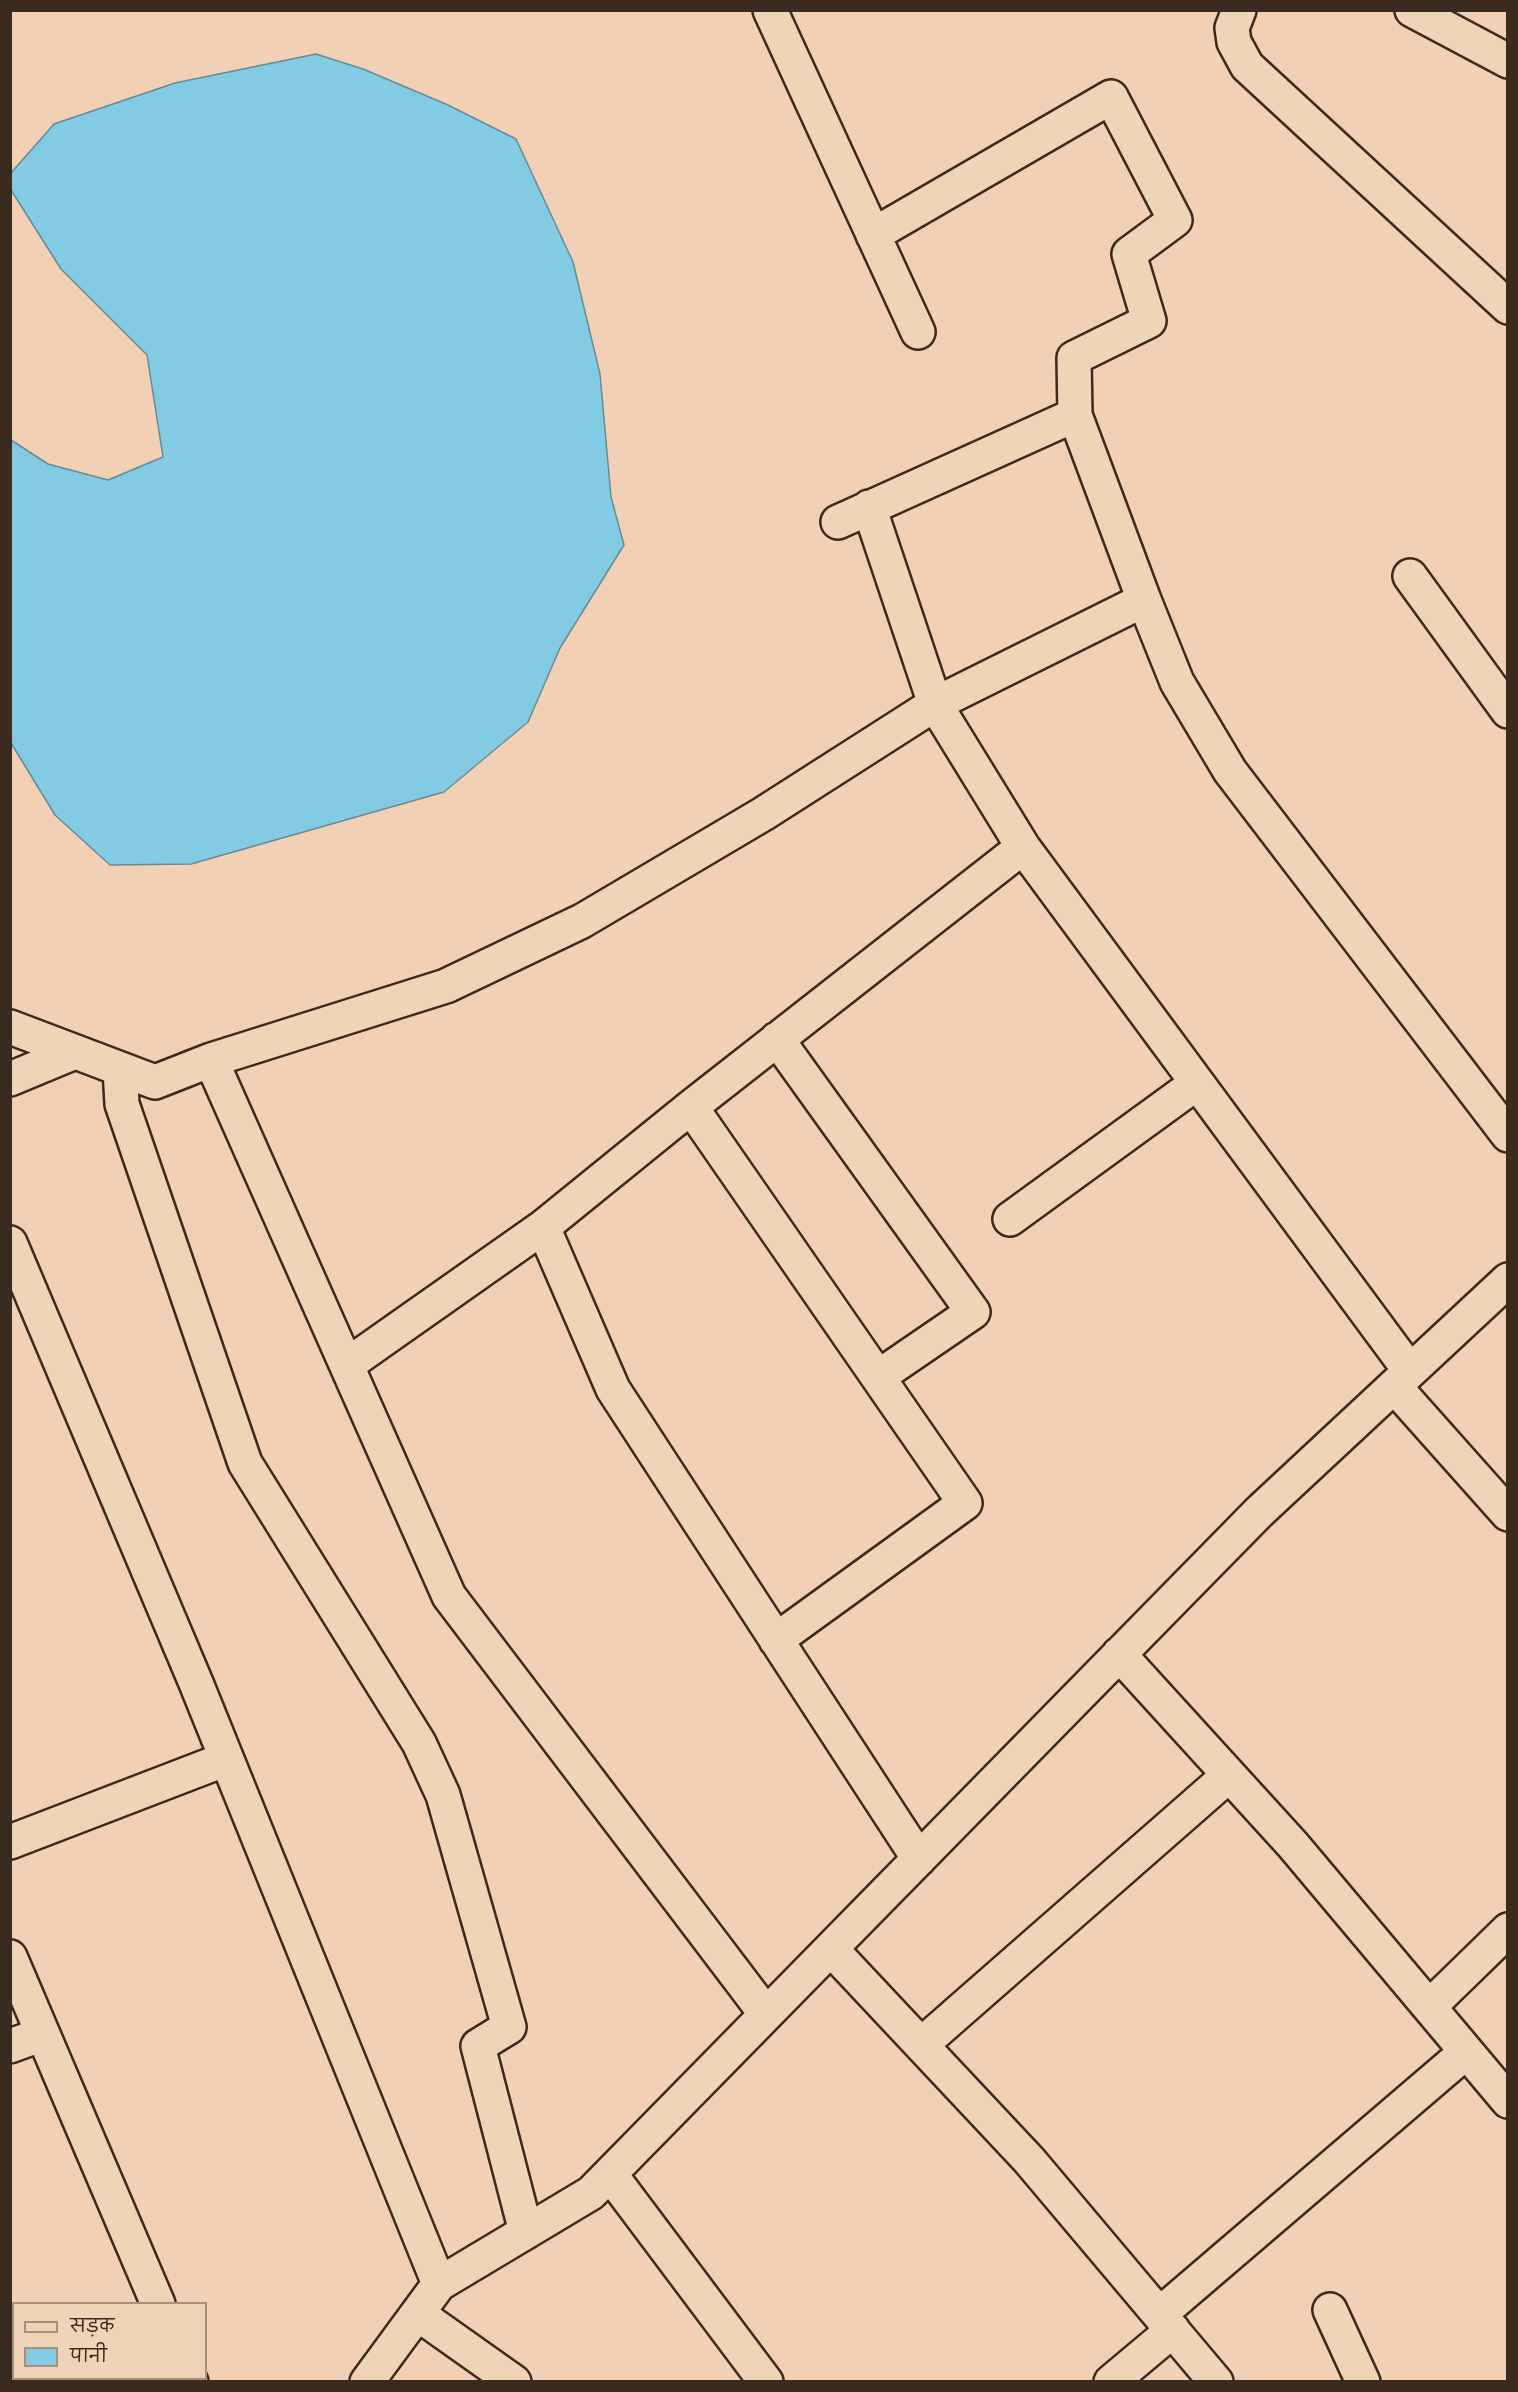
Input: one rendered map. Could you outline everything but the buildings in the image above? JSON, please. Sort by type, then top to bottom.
[{"type":"street","points":[[770,10],[918,332]]},
{"type":"street","points":[[1239,10],[1232,28],[1233,42],[1246,66],[1508,307]]},
{"type":"street","points":[[1412,10],[1508,61]]},
{"type":"street","points":[[873,235],[1111,97],[1175,219],[1129,254],[1149,321],[1074,358],[1075,416],[1144,600],[1177,682],[1230,771],[1508,1135]]},
{"type":"street","points":[[838,522],[1075,416]]},
{"type":"street","points":[[869,507],[935,704],[1023,847],[1197,1083],[1402,1379],[1508,1514]]},
{"type":"street","points":[[1410,576],[1508,711]]},
{"type":"street","points":[[10,1027],[155,1082],[211,1060],[446,986],[582,921],[763,814],[935,704],[1144,600]]},
{"type":"street","points":[[347,1365],[543,1227],[691,1107],[1023,847]]},
{"type":"street","points":[[777,1039],[974,1312],[878,1377]]},
{"type":"street","points":[[10,1080],[75,1052]]},
{"type":"street","points":[[211,1060],[449,1596],[766,2014]]},
{"type":"street","points":[[120,1069],[122,1104],[245,1462],[419,1743],[443,1795],[509,2027],[478,2046],[526,2232]]},
{"type":"street","points":[[1010,1220],[1197,1083]]},
{"type":"street","points":[[691,1107],[965,1503],[776,1640]]},
{"type":"street","points":[[543,1227],[613,1389],[918,1859]]},
{"type":"street","points":[[10,1243],[226,1759],[440,2284]]},
{"type":"street","points":[[367,2382],[440,2284],[591,2193],[1259,1512],[1508,1280]]},
{"type":"street","points":[[1119,1654],[1293,1845],[1508,2101]]},
{"type":"street","points":[[10,1842],[226,1759]]},
{"type":"street","points":[[921,2045],[1229,1775]]},
{"type":"street","points":[[1429,2007],[1508,1930]]},
{"type":"street","points":[[831,1949],[1029,2160],[1216,2382]]},
{"type":"street","points":[[10,1957],[157,2302]]},
{"type":"street","points":[[10,2046],[43,2034]]},
{"type":"street","points":[[1111,2382],[1166,2322],[1466,2052]]},
{"type":"street","points":[[610,2174],[766,2382]]},
{"type":"street","points":[[1330,2310],[1363,2382]]},
{"type":"street","points":[[418,2314],[514,2382]]},
{"type":"water","points":[[316,54],[363,69],[448,105],[516,139],[573,262],[600,374],[611,497],[624,545],[560,648],[528,722],[444,792],[191,864],[110,865],[55,815],[11,743],[11,440],[48,464],[108,480],[163,457],[147,355],[61,269],[11,190],[11,173],[54,124],[175,83]]}]
